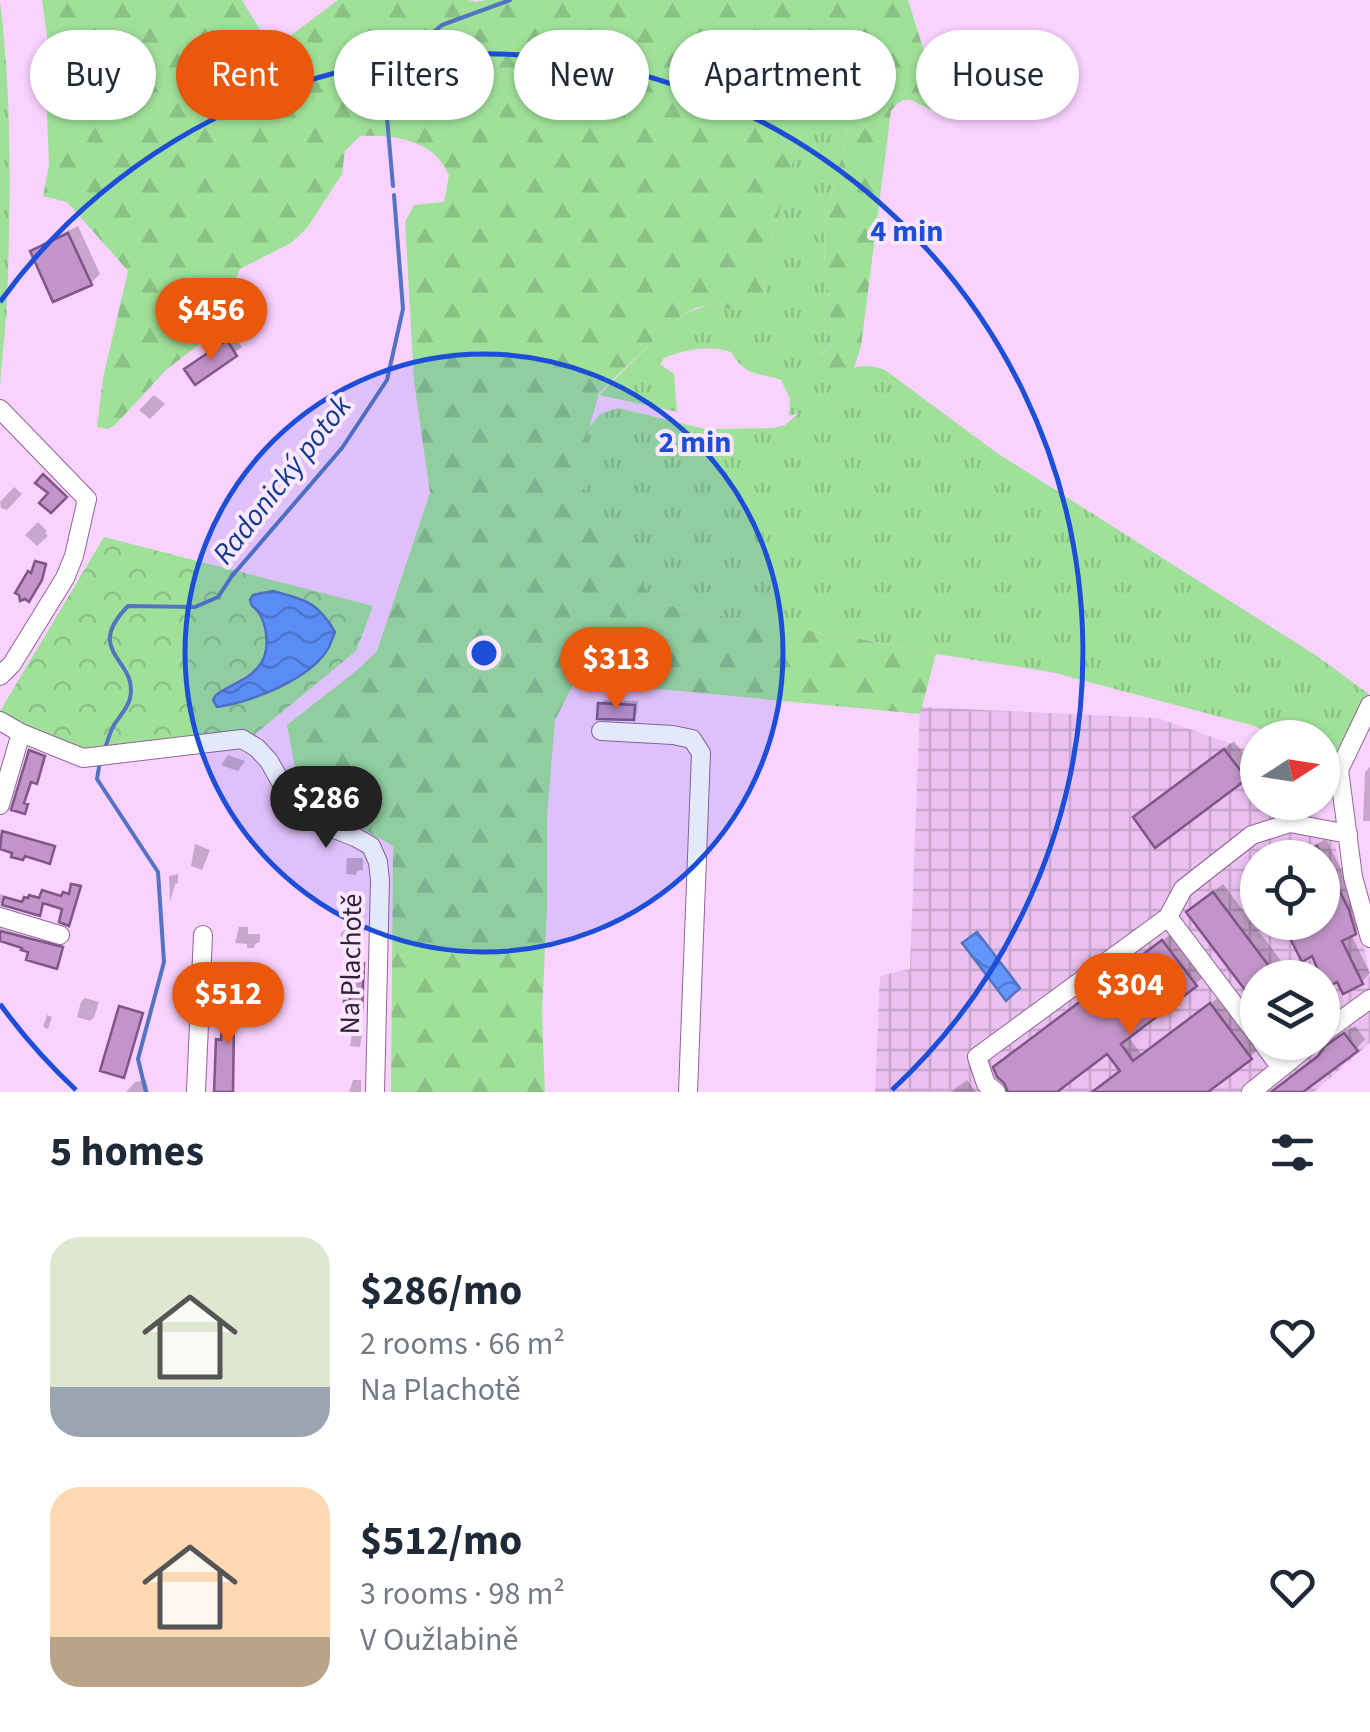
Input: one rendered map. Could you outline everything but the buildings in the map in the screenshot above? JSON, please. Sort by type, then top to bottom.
[{"type":"street","points":[[0,409],[87,499],[65,578],[12,664],[0,676]]},
{"type":"street","points":[[1370,705],[1339,770],[1353,878],[1370,938]]},
{"type":"street","name":"Na Plachotě","points":[[0,720],[21,733],[84,758],[242,739],[258,748],[269,762],[299,815],[371,846],[380,880],[375,1092]]},
{"type":"street","points":[[601,731],[692,739],[701,754],[688,1092]]},
{"type":"street","points":[[0,805],[21,733]]},
{"type":"street","points":[[996,1092],[986,1084],[977,1057],[1168,918],[1183,889],[1252,835],[1290,822],[1348,834]]},
{"type":"street","points":[[0,917],[60,935]]},
{"type":"street","points":[[1168,918],[1240,1013]]},
{"type":"street","points":[[196,1092],[203,935]]},
{"type":"street","points":[[1340,1021],[1370,999]]},
{"type":"street","points":[[1275,1060],[1281,1068]]},
{"type":"street","points":[[1251,1092],[1291,1060]]},
{"type":"shaded area","points":[[920,707],[1158,718],[1240,747],[1240,820],[1320,820],[1332,835],[1333,840],[1240,840],[1240,940],[1340,940],[1340,863],[1370,978],[1370,1043],[1314,1092],[875,1092],[880,976],[910,969]]},
{"type":"green space","points":[[42,0],[242,0],[260,30],[176,30],[176,120],[314,120],[314,30],[298,30],[338,0],[908,0],[917,30],[916,102],[907,100],[896,105],[896,30],[669,30],[669,120],[806,120],[789,174],[795,188],[793,196],[782,204],[762,269],[766,303],[761,309],[733,310],[707,305],[682,315],[599,393],[589,428],[584,488],[592,514],[648,592],[663,605],[936,654],[920,714],[575,681],[555,720],[547,818],[542,1013],[545,1092],[391,1092],[393,846],[308,798],[294,763],[287,725],[377,651],[430,493],[414,381],[405,222],[414,205],[444,202],[449,175],[436,156],[417,144],[389,137],[360,136],[345,151],[342,174],[307,228],[291,243],[240,269],[219,322],[197,346],[167,369],[114,426],[97,427],[103,378],[128,271],[67,202],[43,196],[49,165],[47,120],[156,120],[156,30],[46,30]]},
{"type":"green space","points":[[0,1],[7,75],[10,188],[0,391]]},
{"type":"green space","points":[[806,120],[848,120],[825,233],[831,335],[829,350],[822,353],[845,371],[865,366],[885,370],[997,453],[1317,656],[1370,695],[1340,751],[1340,720],[1240,722],[1051,672],[663,605],[648,592],[587,503],[584,464],[589,428],[600,414],[618,408],[705,429],[774,428],[785,425],[799,413],[789,416],[790,399],[781,380],[753,372],[731,352],[715,349],[680,352],[664,358],[660,364],[674,374],[677,412],[599,395],[682,315],[707,305],[733,310],[766,304],[762,269],[782,204],[795,188],[789,174]]},
{"type":"green space","points":[[890,120],[861,346],[854,368],[836,379],[819,356],[829,350],[831,335],[825,233],[848,121]]},
{"type":"green space","points":[[104,537],[373,606],[356,651],[242,745],[80,754],[0,716]],"holes":[[[273,591],[302,599],[322,614],[335,632],[328,648],[284,685],[216,695],[252,671],[265,656],[265,630],[259,611]]]},
{"type":"water","points":[[273,591],[302,600],[322,614],[335,632],[329,647],[321,659],[295,679],[263,694],[217,707],[213,700],[216,695],[249,675],[262,661],[265,626],[250,600],[253,595]]},
{"type":"water","points":[[977,932],[1020,988],[1006,1001],[962,943]]},
{"type":"waterway","name":"Radonický potok","points":[[393,186],[385,95],[399,61],[442,25],[510,0]]},
{"type":"waterway","name":"Radonický potok","points":[[105,748],[130,698],[131,685],[111,645],[115,622],[128,606],[195,607],[218,597],[342,448],[387,380],[403,309],[394,195]]},
{"type":"waterway","name":"Radonický potok","points":[[100,761],[97,779],[158,872],[164,962],[138,1059],[146,1092]]}]
